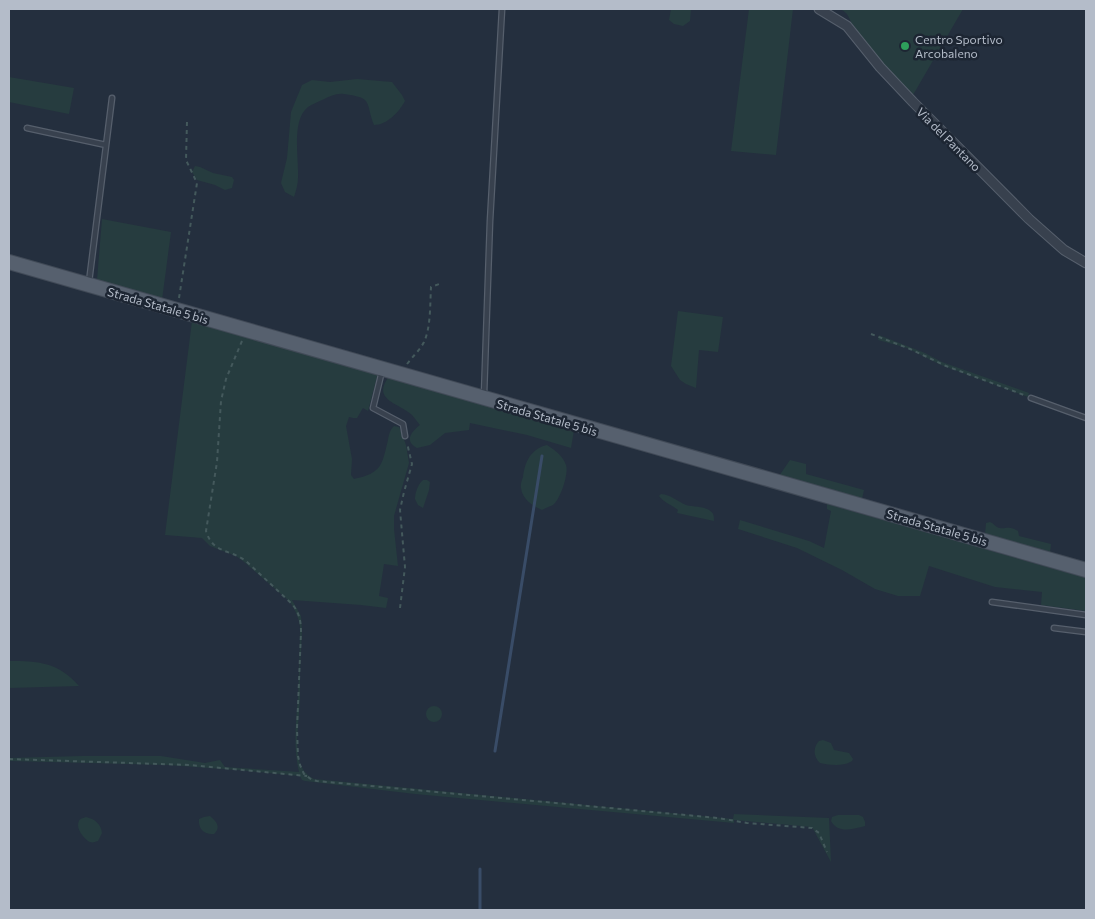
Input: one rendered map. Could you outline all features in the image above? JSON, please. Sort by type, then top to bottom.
[{"type":"main road","name":"Strada Statale 5 bis","points":[[9,262],[1086,570]]},
{"type":"street","name":"Via del Pantano","points":[[819,9],[847,26],[880,67],[913,102],[1029,219],[1064,250],[1086,263]]},
{"type":"lane","points":[[484,398],[490,222],[502,9]]},
{"type":"lane","points":[[89,285],[112,98]]},
{"type":"lane","points":[[27,128],[106,145]]},
{"type":"lane","points":[[383,370],[373,408],[403,424],[405,436]]},
{"type":"lane","points":[[1031,398],[1086,418]]},
{"type":"lane","points":[[992,602],[1086,615]]},
{"type":"lane","points":[[1054,628],[1086,632]]},
{"type":"path","points":[[177,310],[197,183],[186,160],[188,121]]},
{"type":"path","points":[[402,375],[406,365],[426,337],[429,325],[431,286],[442,283]]},
{"type":"path","points":[[245,330],[226,379],[221,400],[217,462],[206,531],[215,547],[246,561],[292,604],[297,612],[301,632],[297,746],[300,766],[307,776],[312,780],[318,781],[812,828],[818,833],[827,852]]},
{"type":"path","points":[[872,334],[910,348],[946,366],[1031,398]]},
{"type":"path","points":[[400,608],[405,567],[400,510],[412,464],[405,436]]},
{"type":"path","points":[[9,759],[189,764],[307,776]]},
{"type":"green space","points":[[671,9],[691,9],[690,21],[683,26],[674,24],[669,20]]},
{"type":"green space","points":[[749,9],[793,9],[776,155],[731,151]]},
{"type":"green space","name":"Centro Sportivo Arcobaleno","points":[[840,9],[963,9],[913,95],[875,53],[847,15]]},
{"type":"green space","points":[[9,77],[74,88],[69,114],[9,102]]},
{"type":"green space","points":[[357,79],[392,82],[405,101],[392,117],[383,123],[374,125],[367,102],[360,97],[338,94],[308,107],[299,121],[297,188],[294,197],[285,192],[281,183],[287,158],[291,112],[302,85],[312,80],[330,82]]},
{"type":"green space","points":[[195,166],[213,173],[232,177],[234,180],[232,188],[225,190],[197,180],[192,172]]},
{"type":"green space","points":[[102,219],[171,232],[162,300],[97,280]]},
{"type":"green space","points":[[678,311],[723,317],[718,352],[699,350],[696,388],[680,380],[671,366]]},
{"type":"green space","points":[[192,321],[378,373],[368,411],[363,408],[357,418],[349,417],[346,426],[352,459],[351,475],[354,479],[370,474],[379,467],[390,432],[394,426],[399,427],[406,445],[409,463],[394,516],[398,566],[384,564],[379,596],[388,598],[386,608],[292,600],[301,616],[302,631],[298,754],[300,764],[309,776],[314,779],[733,819],[734,814],[829,818],[831,862],[812,827],[734,820],[734,823],[415,794],[305,781],[300,776],[237,770],[168,765],[9,761],[9,758],[161,756],[205,763],[220,760],[225,767],[299,772],[296,734],[300,626],[293,607],[289,601],[236,556],[210,546],[202,538],[165,535]]},
{"type":"green space","points":[[879,335],[925,353],[942,362],[1029,393],[1028,397],[941,365],[907,348],[878,340]]},
{"type":"green space","points":[[388,378],[574,430],[571,448],[527,435],[470,423],[469,430],[445,433],[430,445],[417,448],[411,442],[410,437],[420,425],[412,415],[385,396],[383,391],[384,385]]},
{"type":"green space","points":[[547,445],[563,459],[567,469],[561,493],[556,502],[542,510],[526,499],[521,485],[525,466],[530,456],[537,449]]},
{"type":"green space","points":[[790,460],[806,464],[806,474],[864,490],[862,499],[779,476]]},
{"type":"green space","points":[[423,480],[430,482],[423,508],[418,505],[415,499],[417,489]]},
{"type":"green space","points":[[661,494],[686,505],[709,510],[712,512],[714,521],[677,513],[678,510],[659,496]]},
{"type":"green space","points":[[827,504],[1086,578],[1086,611],[1041,605],[1042,592],[995,587],[929,566],[920,596],[898,596],[875,589],[797,548],[738,529],[740,520],[809,541],[824,548],[831,511],[827,509]]},
{"type":"green space","points":[[990,522],[996,527],[1015,529],[1018,531],[1019,536],[1051,544],[1050,553],[985,534],[986,523]]},
{"type":"green space","points":[[9,661],[47,664],[63,672],[79,686],[9,688]]},
{"type":"green space","points":[[431,706],[437,706],[442,711],[440,720],[431,722],[426,717],[426,711]]},
{"type":"green space","points":[[823,740],[831,743],[834,750],[849,753],[853,759],[852,761],[841,765],[820,763],[816,758],[815,749],[817,743]]},
{"type":"green space","points":[[838,815],[859,815],[863,817],[865,826],[846,830],[838,828],[831,821],[832,817]]},
{"type":"green space","points":[[210,816],[215,820],[218,827],[214,834],[205,832],[200,826],[199,819]]},
{"type":"green space","points":[[86,817],[95,821],[100,827],[102,833],[98,841],[90,842],[79,830],[78,824],[80,820]]},
{"type":"waterway","points":[[495,751],[542,456]]},
{"type":"waterway","points":[[480,869],[480,910]]},
{"type":"place","name":"Centro Sportivo Arcobaleno","points":[[905,46]]}]
